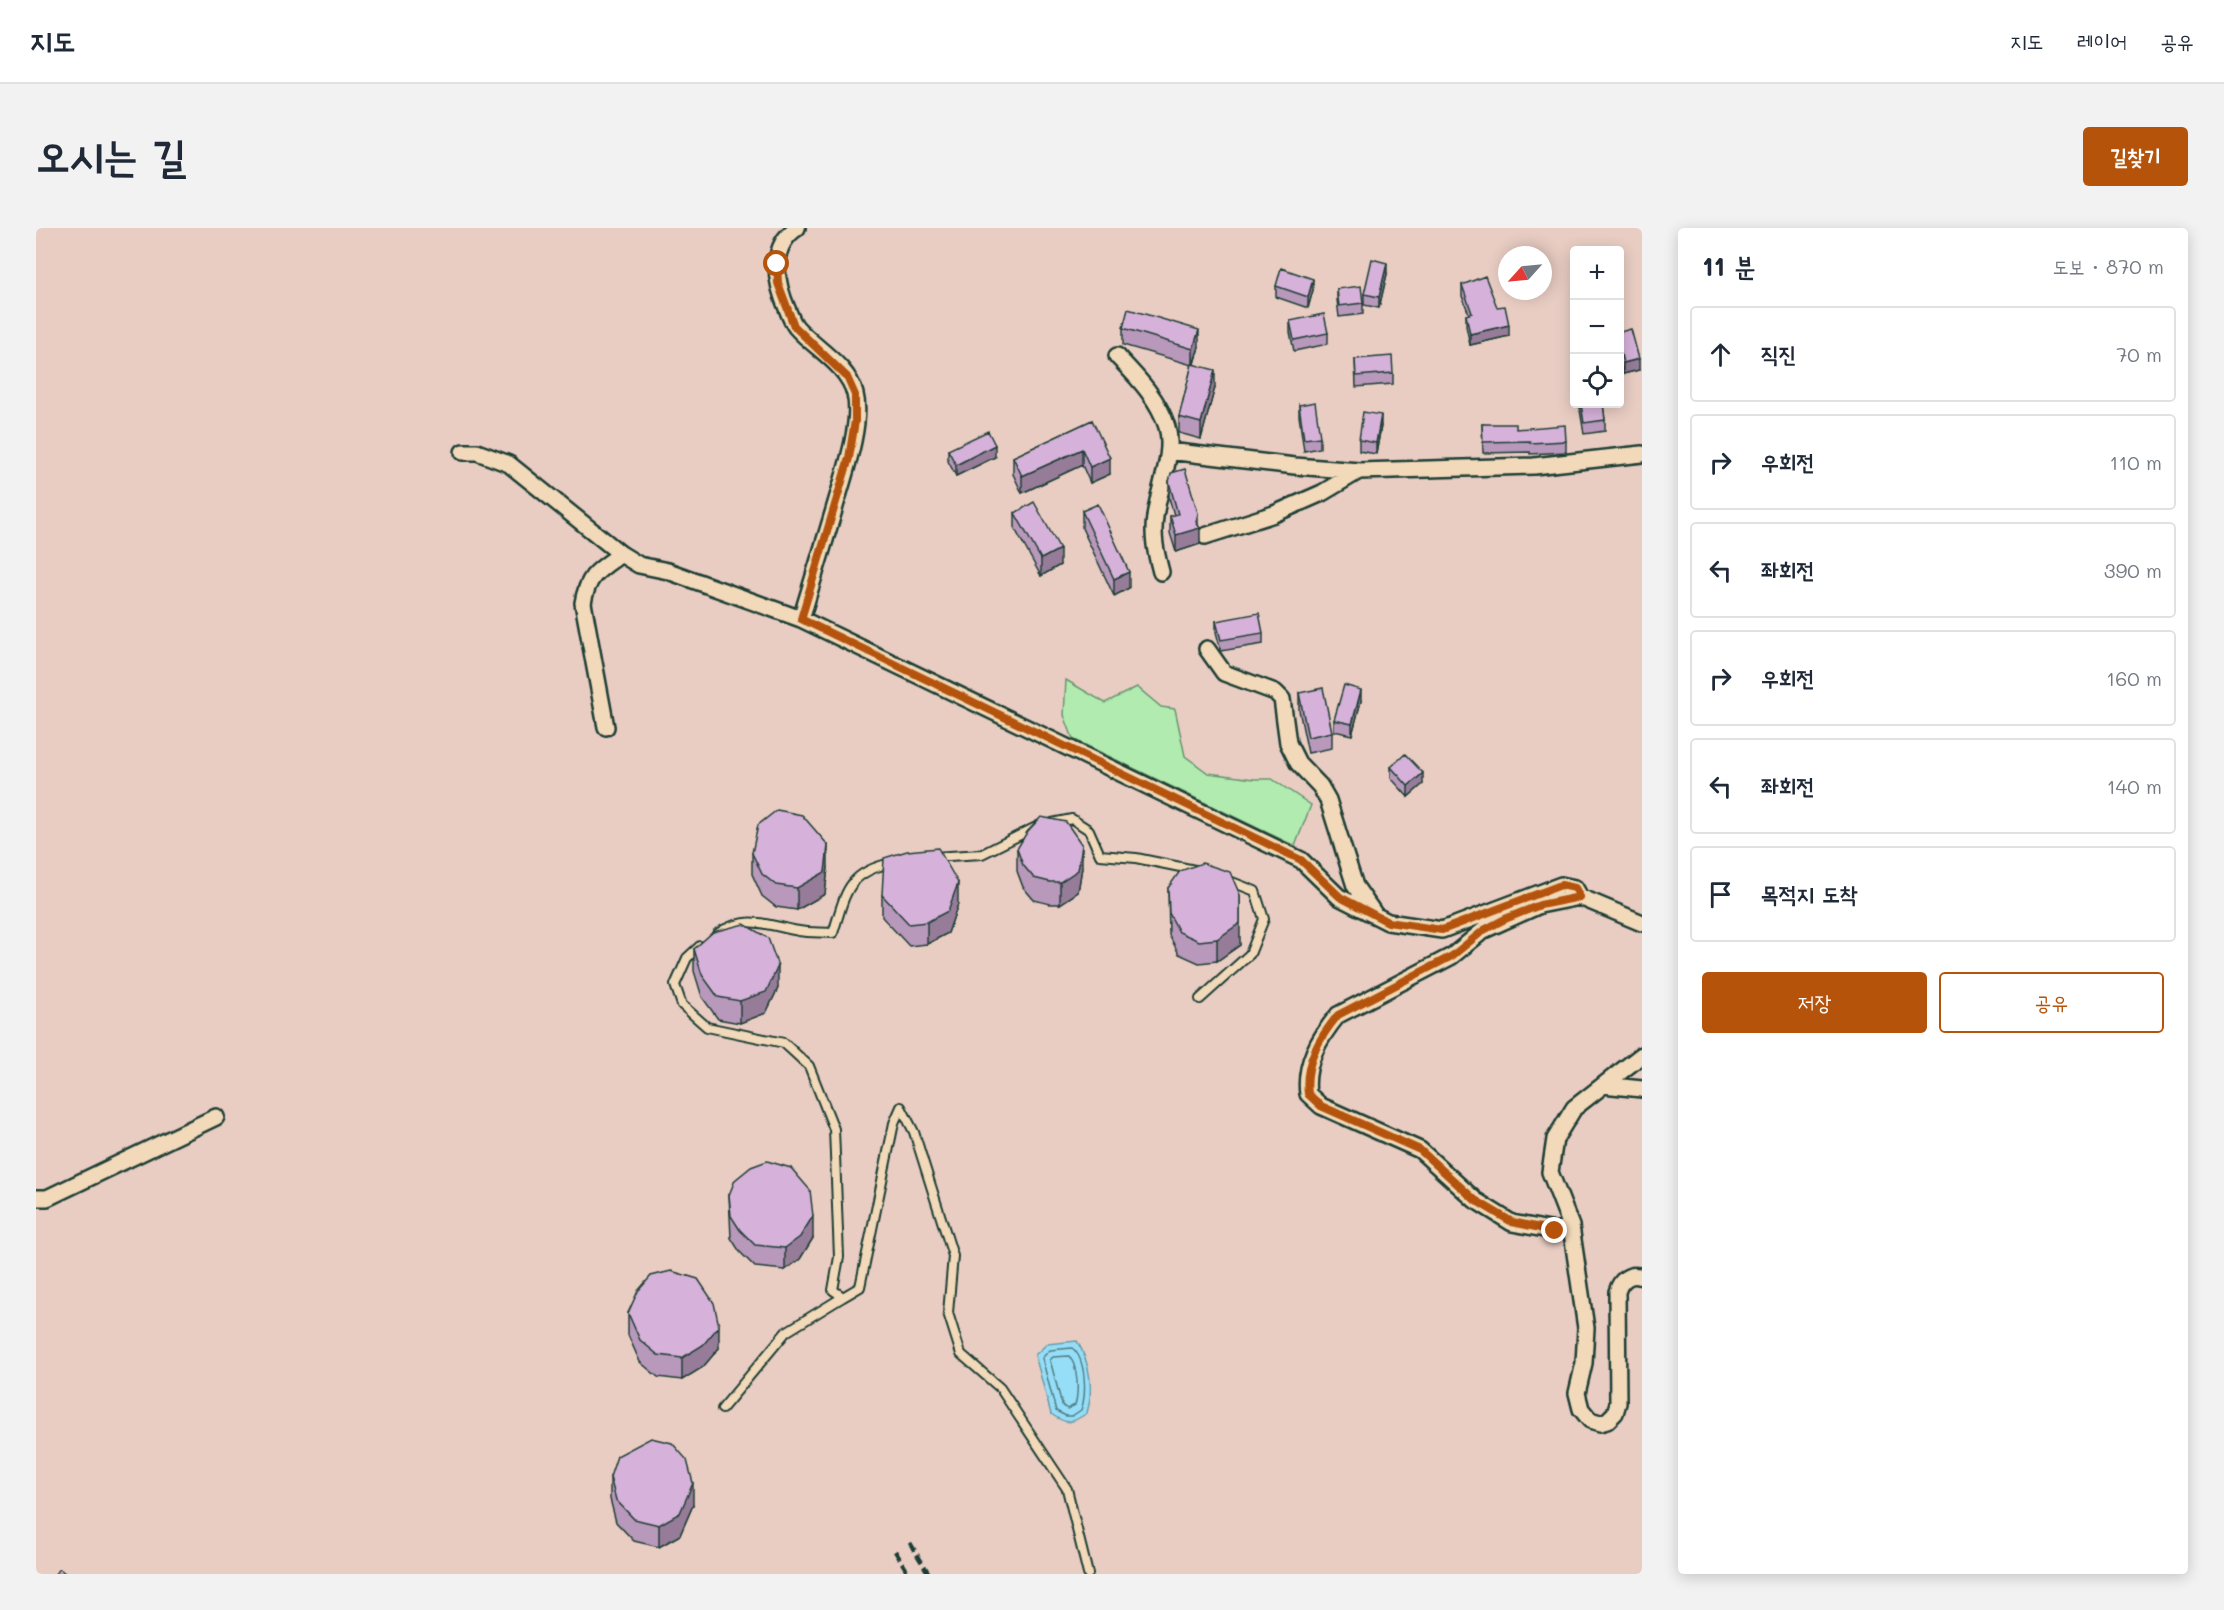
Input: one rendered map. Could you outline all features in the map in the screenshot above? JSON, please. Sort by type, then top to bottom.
[{"type":"street","points":[[797,228],[792,231],[780,248],[778,256],[778,283],[784,302],[794,326],[847,377],[855,395],[855,421],[849,458],[801,619]]},
{"type":"street","points":[[1117,356],[1158,406],[1168,428],[1169,451],[1154,525],[1153,541],[1161,572]]},
{"type":"street","points":[[1169,451],[1359,471],[1534,466],[1642,454]]},
{"type":"street","points":[[464,452],[477,452],[510,464],[621,554],[639,565],[668,571],[801,619],[1301,860],[1340,897],[1388,922],[1442,930],[1561,885],[1575,888],[1580,897]]},
{"type":"street","points":[[1205,536],[1274,514],[1322,493],[1359,471]]},
{"type":"street","points":[[606,727],[583,603],[586,585],[596,572],[621,554]]},
{"type":"street","points":[[1207,649],[1224,673],[1275,692],[1281,699],[1288,743],[1298,764],[1320,786],[1328,800],[1355,886],[1376,915]]},
{"type":"street","points":[[1571,1226],[1555,1231],[1512,1222],[1475,1200],[1420,1150],[1321,1106],[1308,1094],[1306,1080],[1312,1056],[1338,1015],[1452,956],[1484,930],[1505,919],[1540,905],[1580,897],[1642,923]]},
{"type":"street","points":[[1642,1055],[1574,1108],[1555,1139],[1550,1172],[1571,1226],[1586,1328],[1584,1363],[1577,1393],[1581,1409],[1590,1420],[1600,1423],[1607,1421],[1615,1413],[1618,1403],[1617,1292],[1620,1282],[1628,1277],[1638,1275],[1642,1277]]},
{"type":"street","points":[[1603,1085],[1642,1089]]},
{"type":"street","points":[[36,1198],[47,1198],[216,1117]]},
{"type":"lane","points":[[928,858],[982,854],[1038,825],[1072,819],[1089,830],[1100,855],[1136,858],[1208,873]]},
{"type":"lane","points":[[843,1297],[833,1290],[839,1257],[834,1129],[809,1066],[784,1043],[706,1028],[682,1005],[675,985],[687,958],[707,940],[732,924],[762,922],[802,932],[832,933],[848,886],[870,867],[897,861]]},
{"type":"lane","points":[[1200,999],[1250,954],[1264,919],[1255,891],[1217,877]]},
{"type":"lane","points":[[722,1409],[786,1332],[860,1287],[894,1123],[901,1107],[914,1132],[953,1256],[948,1313],[961,1354],[1000,1388],[1067,1489],[1088,1574]]},
{"type":"green space","points":[[1066,680],[1105,703],[1137,687],[1161,707],[1175,709],[1185,756],[1208,773],[1272,779],[1311,805],[1295,846],[1073,739],[1064,715]]},
{"type":"water","points":[[1077,1341],[1088,1367],[1090,1395],[1087,1413],[1069,1422],[1051,1414],[1035,1355],[1047,1344]]},
{"type":"building","points":[[1372,259],[1387,263],[1379,297],[1364,294]]},
{"type":"building","points":[[1281,268],[1313,279],[1308,297],[1276,286]]},
{"type":"building","points":[[1485,276],[1497,307],[1505,306],[1509,325],[1470,334],[1466,315],[1472,313],[1462,285]]},
{"type":"building","points":[[1361,286],[1363,303],[1339,306],[1337,289]]},
{"type":"building","points":[[1128,309],[1199,330],[1193,349],[1123,328]]},
{"type":"building","points":[[1324,314],[1328,333],[1294,340],[1290,321]]},
{"type":"building","points":[[1631,329],[1639,359],[1624,363],[1624,331]]},
{"type":"building","points":[[1392,356],[1393,373],[1356,376],[1355,359]]},
{"type":"building","points":[[1192,364],[1215,370],[1201,423],[1179,417]]},
{"type":"building","points":[[1315,402],[1320,437],[1304,439],[1299,405]]},
{"type":"building","points":[[1582,408],[1604,408],[1605,420],[1584,423]]},
{"type":"building","points":[[1363,412],[1381,415],[1376,443],[1359,440]]},
{"type":"building","points":[[1092,420],[1110,458],[1090,467],[1082,449],[1022,476],[1013,457]]},
{"type":"building","points":[[1482,424],[1516,424],[1516,429],[1565,425],[1566,441],[1483,442]]},
{"type":"building","points":[[988,431],[995,445],[956,465],[948,450]]},
{"type":"building","points":[[1185,469],[1198,513],[1196,522],[1200,528],[1176,535],[1170,516],[1178,514],[1169,482],[1171,473]]},
{"type":"building","points":[[1034,502],[1060,549],[1041,559],[1015,513]]},
{"type":"building","points":[[1098,504],[1129,572],[1114,579],[1082,511]]},
{"type":"building","points":[[1259,613],[1263,633],[1221,640],[1216,621]]},
{"type":"building","points":[[1344,685],[1361,690],[1352,724],[1334,720]]},
{"type":"building","points":[[1323,688],[1332,732],[1308,737],[1299,693]]},
{"type":"building","points":[[1405,754],[1423,773],[1408,786],[1391,767]]},
{"type":"building","points":[[777,810],[802,815],[828,845],[825,872],[797,888],[776,885],[762,874],[752,853],[758,825]]},
{"type":"building","points":[[1041,817],[1066,822],[1082,845],[1078,870],[1060,882],[1034,878],[1023,865],[1017,849],[1027,832]]},
{"type":"building","points":[[938,848],[958,883],[948,911],[927,922],[909,924],[882,895],[884,858],[907,851]]},
{"type":"building","points":[[1202,863],[1230,872],[1240,895],[1240,923],[1217,939],[1199,941],[1179,932],[1169,913],[1168,888],[1180,871]]},
{"type":"building","points":[[744,924],[768,938],[778,966],[766,992],[740,1001],[718,997],[702,975],[694,949],[713,932]]},
{"type":"building","points":[[767,1161],[791,1168],[810,1190],[813,1216],[800,1237],[785,1248],[755,1245],[740,1230],[731,1216],[729,1195],[735,1180],[751,1167]]},
{"type":"building","points":[[671,1271],[698,1279],[714,1303],[719,1326],[703,1345],[682,1358],[658,1355],[640,1340],[628,1313],[638,1291],[651,1276]]},
{"type":"building","points":[[651,1438],[672,1443],[687,1460],[693,1483],[680,1513],[659,1525],[634,1519],[616,1500],[610,1477],[617,1456]]},
{"type":"building","points":[[60,1569],[66,1574],[55,1574]]},
{"type":"railway","points":[[910,1543],[929,1574]]},
{"type":"railway","points":[[895,1551],[909,1574]]},
{"type":"route","points":[[777,264],[778,283],[794,326],[847,377],[855,395],[855,421],[849,458],[801,619],[1301,860],[1340,897],[1388,922],[1442,930],[1561,885],[1575,888],[1580,897],[1540,905],[1505,919],[1484,930],[1452,956],[1338,1015],[1312,1056],[1306,1080],[1308,1094],[1321,1106],[1420,1150],[1475,1200],[1512,1222],[1555,1231]]}]
